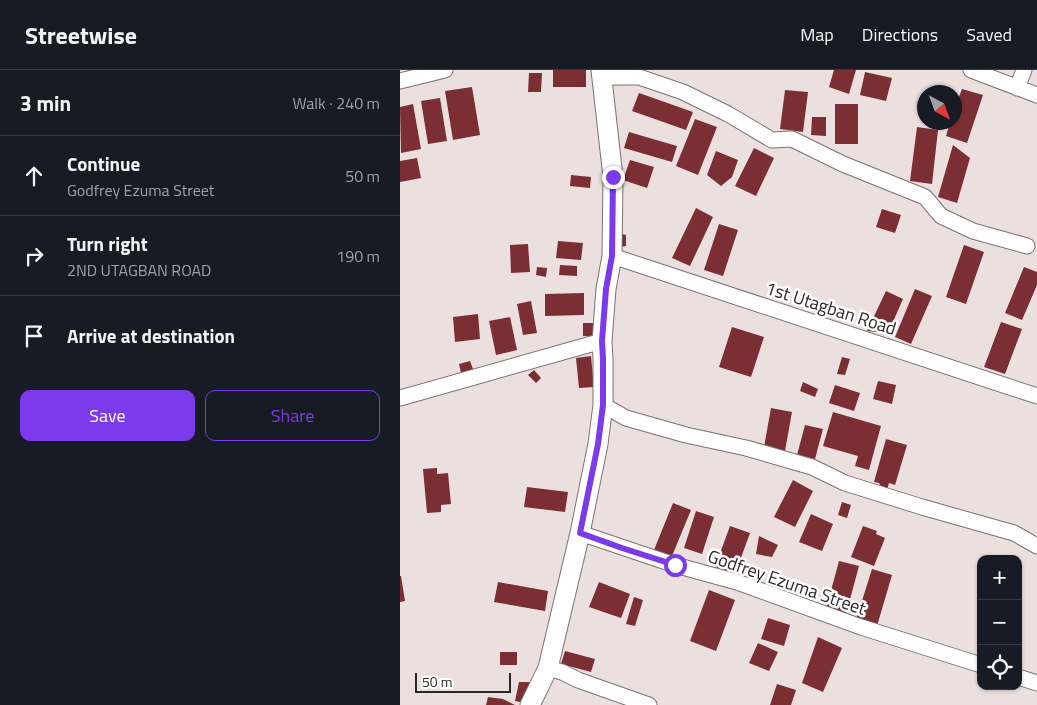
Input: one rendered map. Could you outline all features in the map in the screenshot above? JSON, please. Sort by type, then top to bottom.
[{"type":"street","points":[[400,81],[445,70]]},
{"type":"street","points":[[971,70],[1037,95]]},
{"type":"street","points":[[1017,88],[1024,70]]},
{"type":"street","points":[[530,705],[548,668],[580,533],[598,444],[603,405],[602,341],[606,289],[612,256],[613,177],[601,73],[639,77],[683,92],[728,114],[772,140],[792,139],[843,164],[926,197],[941,216],[973,231],[1027,246]]},
{"type":"street","name":"1st Utagban Road","points":[[612,256],[1037,396]]},
{"type":"street","points":[[400,398],[602,341]]},
{"type":"street","points":[[603,405],[626,418],[686,435],[746,448],[812,467],[845,483],[1014,533],[1037,546]]},
{"type":"street","name":"Godfrey Ezuma Street","points":[[580,533],[666,562],[737,582],[861,627],[977,664]]},
{"type":"street","points":[[548,668],[649,705]]},
{"type":"street","points":[[1022,678],[1037,683]]},
{"type":"building","points":[[553,70],[586,70],[586,87],[553,87]]},
{"type":"building","points":[[834,70],[856,70],[849,94],[829,87]]},
{"type":"building","points":[[865,72],[892,78],[886,101],[860,95]]},
{"type":"building","points":[[529,73],[542,73],[541,92],[528,92]]},
{"type":"building","points":[[472,87],[480,135],[453,140],[445,91]]},
{"type":"building","points":[[962,89],[983,95],[967,143],[946,136],[948,130],[962,130]]},
{"type":"building","points":[[785,90],[808,92],[803,132],[780,129]]},
{"type":"building","points":[[639,93],[693,112],[686,130],[632,111]]},
{"type":"building","points":[[440,98],[447,141],[428,144],[421,101]]},
{"type":"building","points":[[413,104],[421,149],[401,153],[400,107]]},
{"type":"building","points":[[835,104],[858,104],[858,144],[835,144]]},
{"type":"building","points":[[812,117],[826,117],[826,136],[811,135]]},
{"type":"building","points":[[695,119],[717,127],[698,175],[676,166]]},
{"type":"building","points":[[917,127],[917,130],[938,130],[932,184],[910,181]]},
{"type":"building","points":[[629,132],[677,146],[672,162],[624,148]]},
{"type":"building","points":[[953,145],[970,158],[957,203],[938,197]]},
{"type":"building","points":[[754,148],[774,158],[756,196],[735,186]]},
{"type":"building","points":[[716,151],[738,160],[732,177],[721,186],[707,175]]},
{"type":"building","points":[[417,158],[421,178],[400,182],[400,161]]},
{"type":"building","points":[[630,160],[654,167],[647,188],[623,180]]},
{"type":"building","points":[[571,175],[591,177],[590,188],[570,186]]},
{"type":"building","points":[[696,208],[713,217],[690,266],[672,258]]},
{"type":"building","points":[[882,209],[901,215],[895,233],[876,227]]},
{"type":"building","points":[[719,224],[738,230],[723,276],[704,270]]},
{"type":"building","points":[[622,234],[626,235],[626,246],[620,247]]},
{"type":"building","points":[[558,241],[583,243],[581,260],[556,258]]},
{"type":"building","points":[[528,244],[530,272],[511,273],[510,245]]},
{"type":"building","points":[[964,245],[984,252],[966,304],[946,297]]},
{"type":"building","points":[[560,265],[577,266],[577,276],[559,275]]},
{"type":"building","points":[[537,267],[547,268],[546,277],[536,275]]},
{"type":"building","points":[[1024,267],[1037,272],[1037,285],[1022,320],[1005,313]]},
{"type":"building","points":[[915,289],[932,296],[911,344],[895,337]]},
{"type":"building","points":[[886,291],[903,299],[888,333],[867,331]]},
{"type":"building","points":[[584,293],[584,315],[545,316],[545,294]]},
{"type":"building","points":[[531,301],[537,333],[523,335],[517,304]]},
{"type":"building","points":[[478,314],[480,339],[455,342],[453,317]]},
{"type":"building","points":[[510,317],[517,350],[496,355],[489,321]]},
{"type":"building","points":[[1001,322],[1022,329],[1005,374],[984,367]]},
{"type":"building","points":[[583,323],[595,323],[595,336],[583,336]]},
{"type":"building","points":[[732,327],[764,337],[751,377],[719,367]]},
{"type":"building","points":[[591,356],[594,387],[579,388],[576,358]]},
{"type":"building","points":[[842,357],[850,359],[845,375],[837,374]]},
{"type":"building","points":[[470,361],[473,369],[461,373],[459,364]]},
{"type":"building","points":[[534,370],[541,378],[536,383],[528,375]]},
{"type":"building","points":[[878,381],[896,385],[892,404],[873,399]]},
{"type":"building","points":[[803,382],[818,389],[815,397],[800,391]]},
{"type":"building","points":[[835,385],[860,393],[854,411],[829,403]]},
{"type":"building","points":[[771,408],[792,412],[785,451],[764,447]]},
{"type":"building","points":[[833,412],[881,426],[869,470],[855,466],[858,456],[823,446]]},
{"type":"building","points":[[805,425],[823,429],[815,459],[797,455]]},
{"type":"building","points":[[886,439],[907,445],[895,485],[889,483],[887,490],[882,489],[879,483],[874,482]]},
{"type":"building","points":[[437,468],[437,474],[448,473],[451,504],[441,505],[441,512],[427,513],[423,469]]},
{"type":"building","points":[[793,480],[813,491],[795,527],[774,517]]},
{"type":"building","points":[[527,487],[568,492],[565,512],[524,507]]},
{"type":"building","points":[[842,502],[851,505],[847,518],[838,515]]},
{"type":"building","points":[[673,503],[691,510],[672,556],[654,550]]},
{"type":"building","points":[[696,511],[714,517],[702,554],[684,548]]},
{"type":"building","points":[[811,514],[833,524],[822,551],[799,542]]},
{"type":"building","points":[[730,526],[750,533],[735,574],[715,567]]},
{"type":"building","points":[[863,526],[877,531],[876,534],[885,538],[874,566],[851,557]]},
{"type":"building","points":[[759,536],[778,545],[772,557],[756,554]]},
{"type":"building","points":[[839,561],[859,566],[846,614],[826,609]]},
{"type":"building","points":[[872,569],[892,575],[877,626],[856,620]]},
{"type":"building","points":[[400,576],[405,601],[400,602]]},
{"type":"building","points":[[498,582],[548,591],[545,611],[494,602]]},
{"type":"building","points":[[599,582],[630,594],[621,618],[589,607]]},
{"type":"building","points":[[709,590],[735,600],[716,651],[690,641]]},
{"type":"building","points":[[634,597],[643,600],[635,626],[626,624]]},
{"type":"building","points":[[768,618],[790,625],[784,646],[761,639]]},
{"type":"building","points":[[818,637],[842,648],[823,692],[802,683]]},
{"type":"building","points":[[758,643],[778,652],[769,671],[749,663]]},
{"type":"building","points":[[565,651],[595,659],[591,672],[561,664]]},
{"type":"building","points":[[500,652],[517,652],[517,665],[500,665]]},
{"type":"building","points":[[519,682],[530,682],[525,703],[515,701]]},
{"type":"building","points":[[777,684],[796,690],[791,705],[770,705]]},
{"type":"building","points":[[488,697],[503,699],[515,705],[486,705]]},
{"type":"route","points":[[613,177],[612,256],[606,289],[602,341],[603,405],[598,444],[580,533],[675,565]]}]
